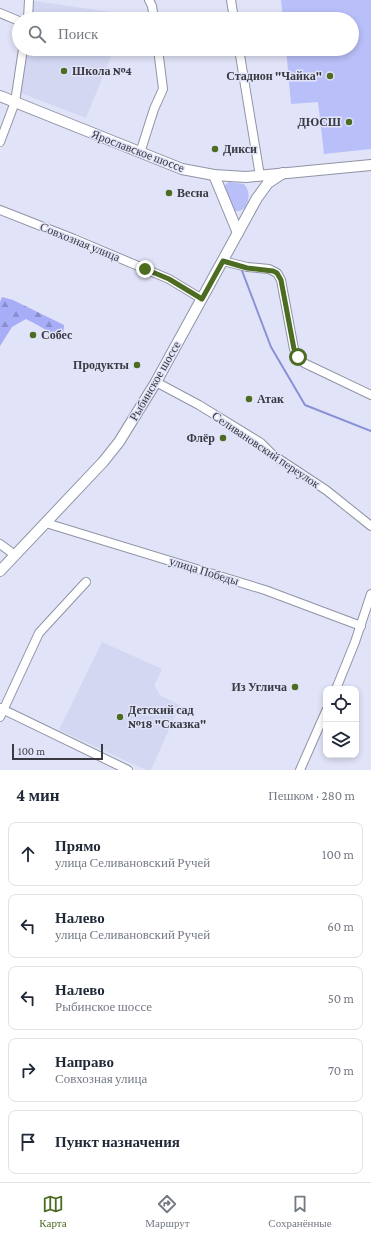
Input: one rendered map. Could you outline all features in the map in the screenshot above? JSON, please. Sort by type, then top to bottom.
[{"type":"main road","name":"Ярославское шоссе","points":[[0,96],[182,169],[214,175],[236,177],[260,176],[371,165]]},
{"type":"main road","name":"Рыбинское шоссе","points":[[0,571],[103,462],[119,442],[156,382],[262,190],[268,183],[283,173]]},
{"type":"main road","points":[[214,175],[238,233]]},
{"type":"street","points":[[28,12],[29,0]]},
{"type":"street","points":[[149,0],[153,12]]},
{"type":"street","points":[[231,0],[233,12]]},
{"type":"street","points":[[0,13],[12,18]]},
{"type":"street","points":[[0,142],[15,102],[22,56]]},
{"type":"street","points":[[140,153],[154,109],[163,89],[159,56]]},
{"type":"street","points":[[240,56],[260,176]]},
{"type":"street","name":"Совхозная улица","points":[[0,210],[169,279],[202,299]]},
{"type":"street","points":[[223,261],[247,268],[269,269],[277,273],[281,280],[294,349],[298,357],[304,363],[371,394]]},
{"type":"street","name":"Селивановский переулок","points":[[156,382],[199,404],[261,443],[273,455],[326,490],[371,526]]},
{"type":"street","name":"улица Победы","points":[[46,523],[265,590],[361,626]]},
{"type":"street","points":[[0,544],[15,555]]},
{"type":"street","points":[[86,582],[39,632],[1,712],[125,769]]},
{"type":"street","points":[[337,686],[361,626],[371,594]]},
{"type":"street","points":[[300,770],[323,718]]},
{"type":"shaded area","name":"Стадион \"Чайка\"","points":[[281,0],[371,0],[371,149],[324,154],[318,102],[291,104],[287,56],[359,56],[359,12],[282,12]]},
{"type":"shaded area","points":[[34,1],[111,12],[32,12]]},
{"type":"shaded area","name":"Школа №4","points":[[26,56],[111,56],[86,118],[21,93]]},
{"type":"shaded area","points":[[229,182],[244,184],[247,188],[248,202],[243,209],[239,211],[234,211],[223,189]]},
{"type":"shaded area","name":"Детский сад №18 \"Сказка\"","points":[[102,642],[162,669],[154,686],[161,696],[180,705],[151,770],[146,770],[59,730]]},
{"type":"green space","points":[[2,297],[13,300],[64,325],[63,337],[59,341],[48,331],[26,319],[12,327],[0,346],[0,302]]},
{"type":"waterway","points":[[241,268],[271,347],[305,405],[371,431]]},
{"type":"place","name":"Школа №4","points":[[64,71]]},
{"type":"place","name":"Стадион \"Чайка\"","points":[[330,76]]},
{"type":"place","name":"ДЮСШ","points":[[349,122]]},
{"type":"place","name":"Дикси","points":[[215,149]]},
{"type":"place","name":"Весна","points":[[169,193]]},
{"type":"place","name":"Собес","points":[[33,335]]},
{"type":"place","name":"Продукты","points":[[137,365]]},
{"type":"place","name":"Атак","points":[[249,399]]},
{"type":"place","name":"Флёр","points":[[223,438]]},
{"type":"place","name":"Из Углича","points":[[295,687]]},
{"type":"place","name":"Детский сад №18 \"Сказка\"","points":[[120,717]]},
{"type":"route","points":[[145,269],[169,279],[202,299],[223,261],[247,268],[269,269],[277,273],[281,280],[294,349],[298,357]]}]
